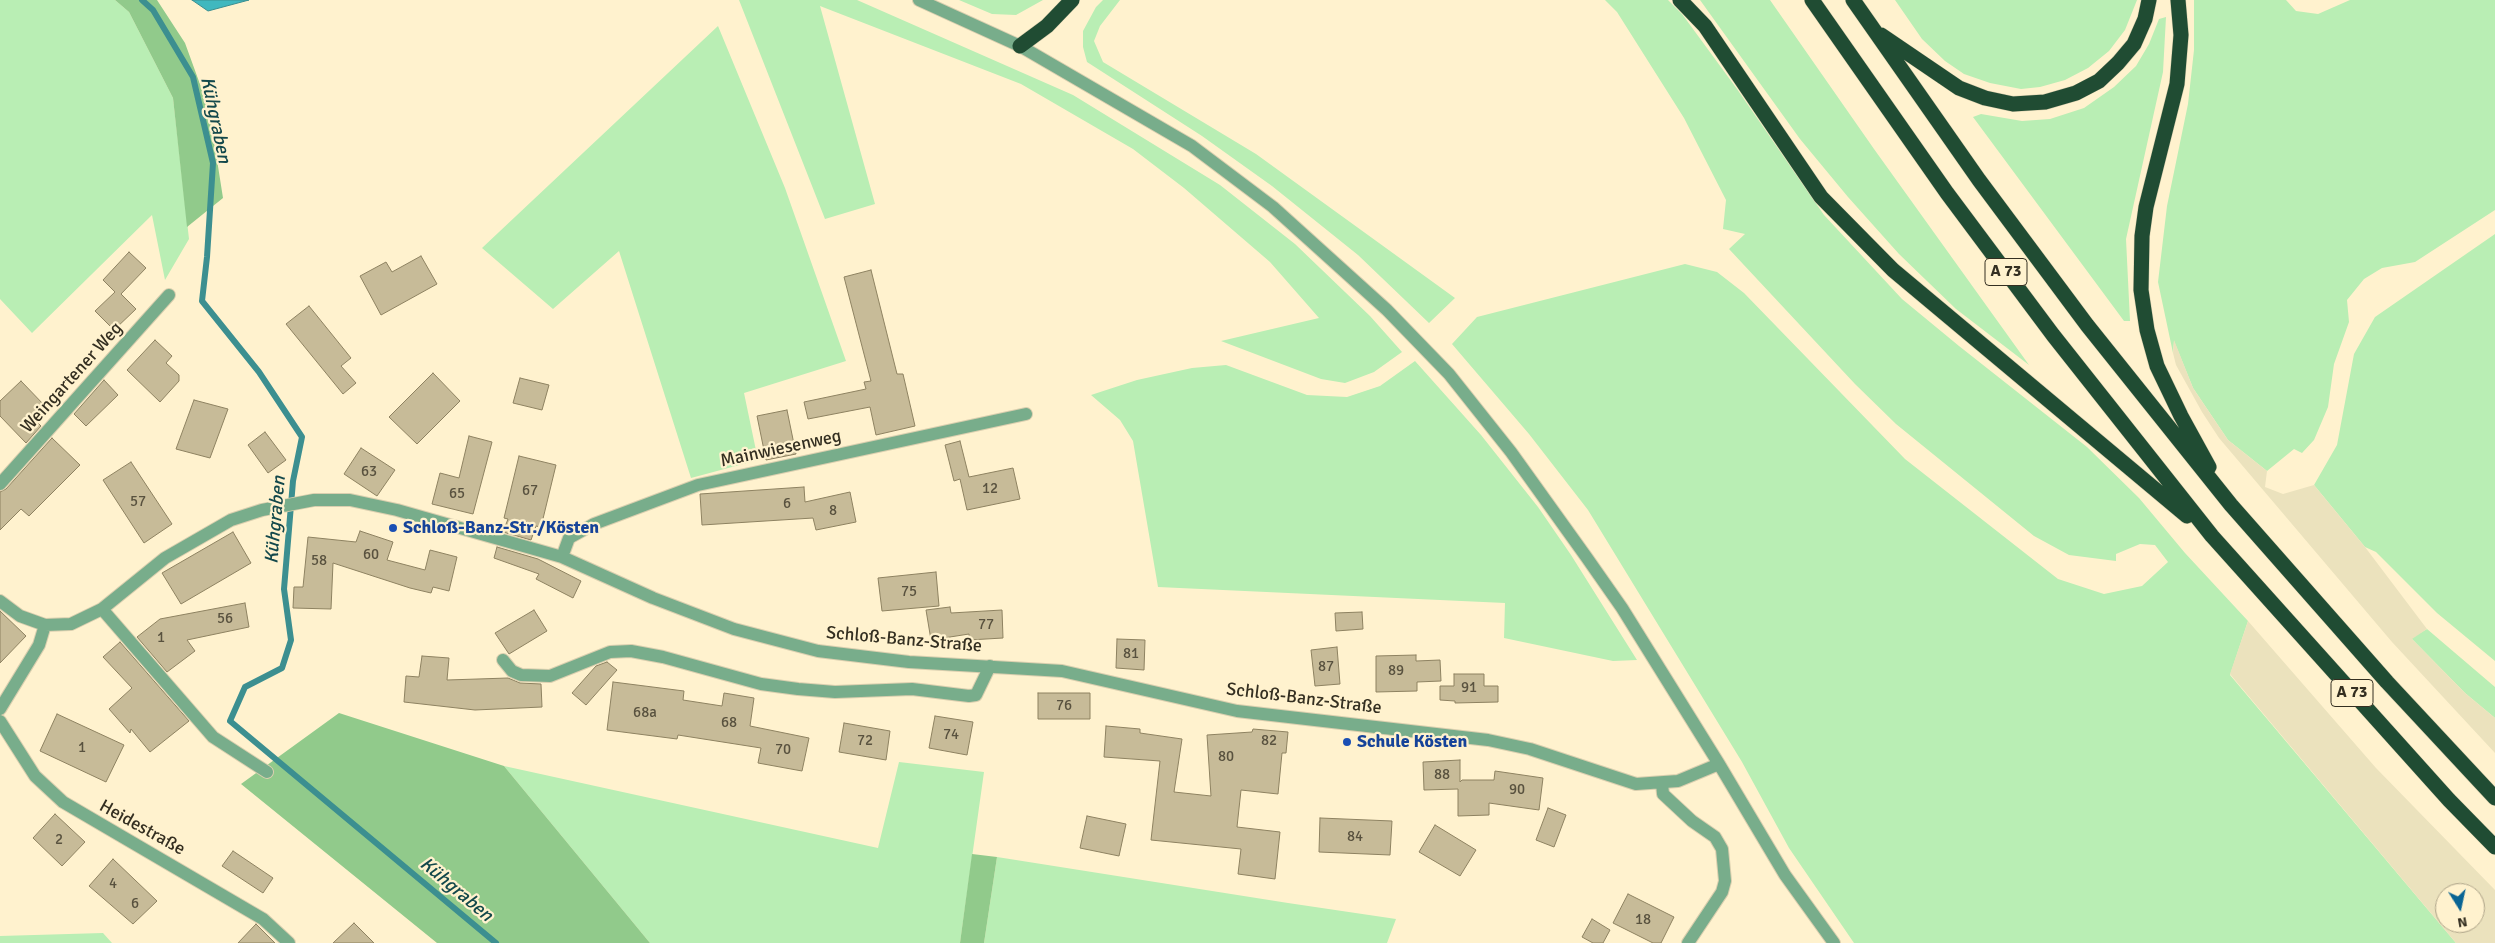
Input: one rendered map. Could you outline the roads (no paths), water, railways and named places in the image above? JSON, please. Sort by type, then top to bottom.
[{"type":"highway","points":[[1020,46],[1047,26],[1072,0]]},
{"type":"highway","points":[[1680,0],[1710,34],[1820,197],[1893,270],[2212,536]]},
{"type":"highway","name":"A 73","points":[[1812,0],[1947,193],[2018,288],[2212,536],[2443,793],[2495,847]]},
{"type":"highway","name":"A 73","points":[[1853,0],[1979,180],[2076,310],[2230,506],[2387,682],[2495,798]]},
{"type":"highway","points":[[1872,29],[1959,88],[1985,98],[2013,104],[2046,102],[2076,93],[2099,81],[2118,63],[2134,44],[2145,18],[2148,0]]},
{"type":"highway","points":[[2178,0],[2181,35],[2177,84],[2146,207],[2142,236],[2141,290],[2146,330],[2157,366],[2181,416],[2230,506]]},
{"type":"street","points":[[919,0],[1020,46],[1192,146],[1273,207],[1387,310],[1448,374],[1511,452],[1587,558],[1622,608],[1785,874],[1834,943]]},
{"type":"street","name":"Weingartener Weg","points":[[0,484],[169,295]]},
{"type":"street","name":"Mainwiesenweg","points":[[562,556],[569,538],[594,524],[698,485],[1026,414]]},
{"type":"street","name":"Schloß-Banz-Straße","points":[[0,600],[20,616],[45,625],[71,624],[102,609],[164,558],[231,520],[262,510],[314,500],[350,500],[397,510],[562,556],[653,598],[734,629],[809,648],[909,662],[1062,671],[1237,710],[1488,740],[1530,749],[1636,784],[1678,781],[1719,764]]},
{"type":"street","points":[[102,609],[213,737],[267,772]]},
{"type":"street","points":[[0,709],[39,645],[45,625]]},
{"type":"street","points":[[503,660],[512,671],[521,675],[550,676],[610,652],[631,651],[663,657],[761,684],[798,689],[834,692],[912,689],[969,696],[976,696],[990,666]]},
{"type":"street","name":"Heidestraße","points":[[0,721],[35,776],[63,802],[263,919],[289,943]]},
{"type":"street","points":[[1662,783],[1663,794],[1692,821],[1715,837],[1722,849],[1725,881],[1722,892],[1688,943]]},
{"type":"water","points":[[192,0],[249,0],[208,11]]},
{"type":"waterway","name":"Kühgraben","points":[[142,0],[153,10],[193,77],[213,163],[202,301],[259,372],[302,437],[293,481],[284,589],[291,640],[282,668],[245,687],[230,721],[496,943]]},
{"type":"place","name":"Schloß-Banz-Str./Kösten","points":[[393,528]]},
{"type":"place","name":"Schule Kösten","points":[[1347,742]]}]
